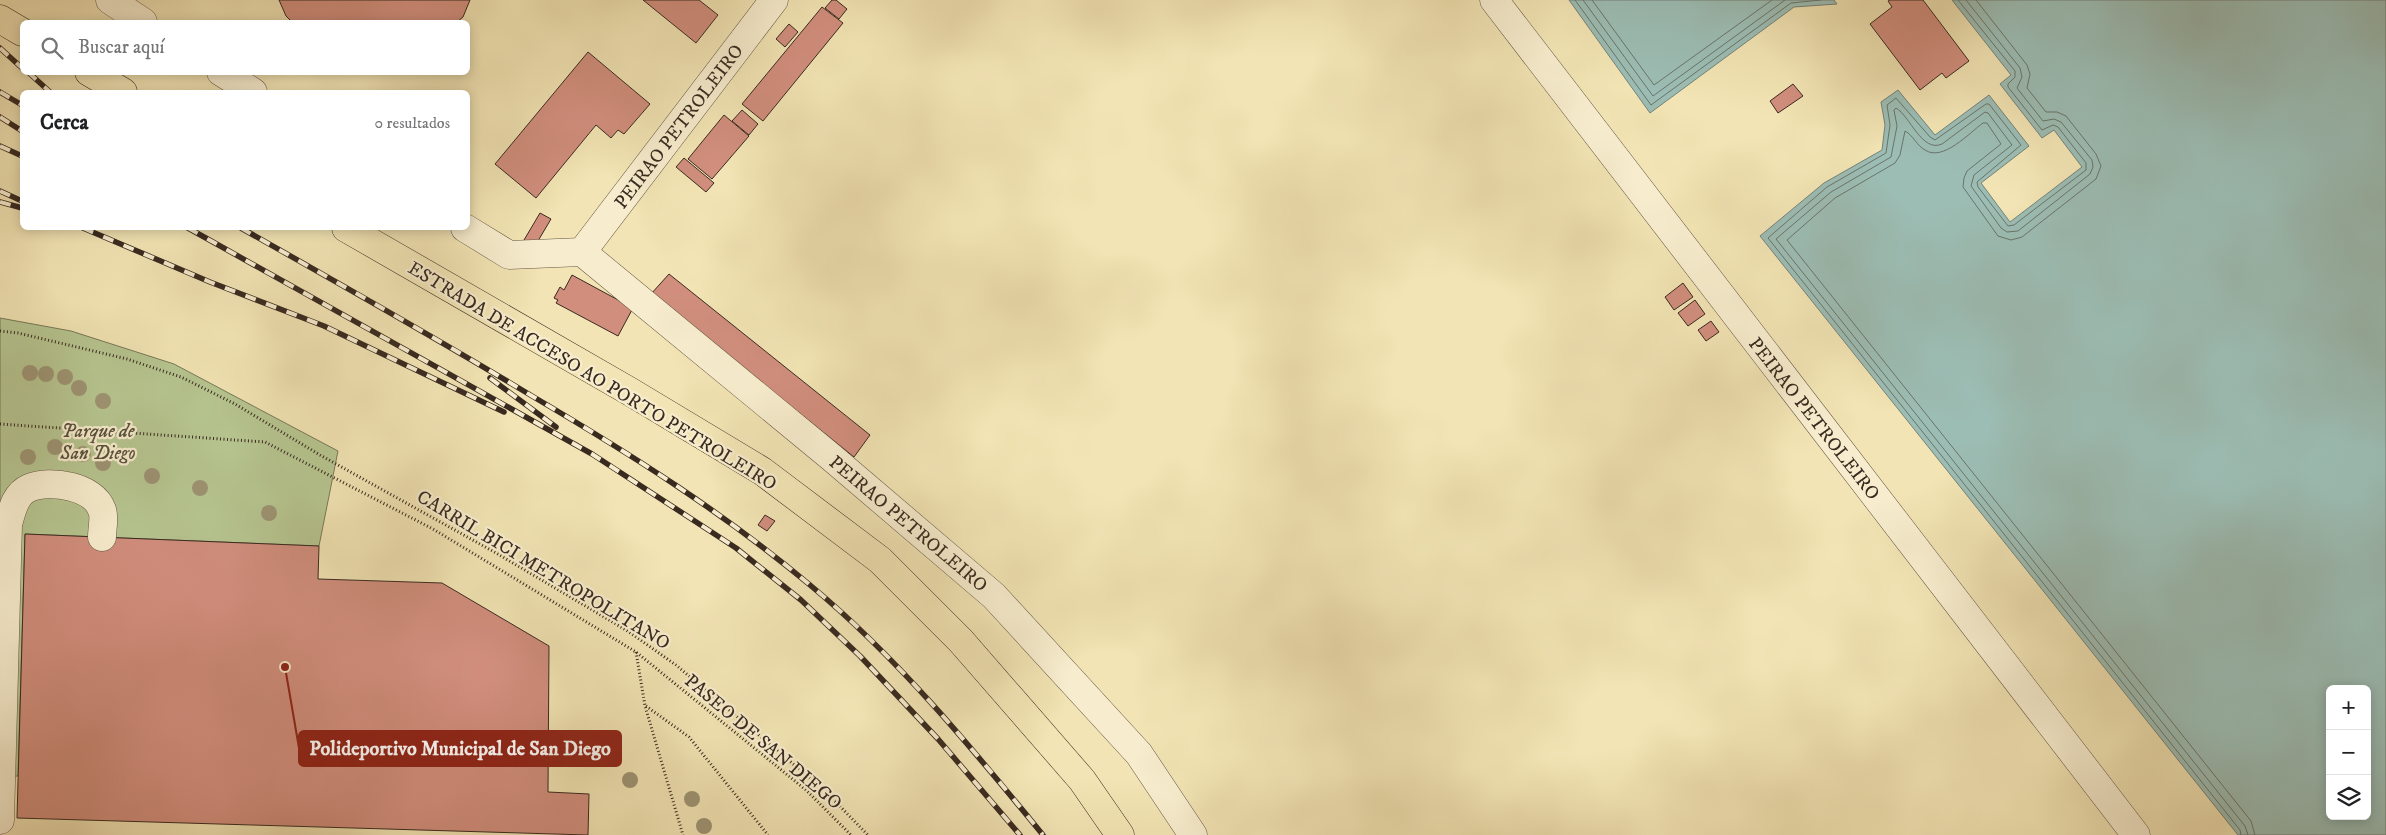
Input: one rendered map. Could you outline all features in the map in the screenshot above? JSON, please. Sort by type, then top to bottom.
[{"type":"main road","points":[[0,18],[20,31]]},
{"type":"main road","points":[[94,75],[119,90]]},
{"type":"main road","name":"ESTRADA DE ACCESO AO PORTO PETROLEIRO","points":[[349,230],[630,391],[762,471],[880,560],[961,641],[1082,780],[1120,835]]},
{"type":"lane","points":[[110,0],[139,20]]},
{"type":"lane","name":"PEIRAO PETROLEIRO","points":[[1494,0],[2136,835]]},
{"type":"lane","name":"PEIRAO PETROLEIRO","points":[[768,2],[582,252],[831,456],[994,596],[1139,754],[1193,835]]},
{"type":"lane","points":[[226,75],[250,90]]},
{"type":"lane","points":[[468,230],[509,255],[582,252]]},
{"type":"lane","points":[[0,820],[8,524],[16,500],[29,488],[46,485],[74,487],[92,496],[102,510],[102,537]]},
{"type":"path","name":"CARRIL BICI METROPOLITANO","points":[[0,331],[18,333],[127,359],[181,377],[236,404],[382,490],[513,562],[626,630],[676,665],[825,791],[868,835]]},
{"type":"path","name":"PASEO DE SAN DIEGO","points":[[0,424],[265,442],[433,529],[636,652],[806,790],[851,835]]},
{"type":"path","points":[[636,652],[645,706],[683,835]]},
{"type":"path","points":[[645,706],[689,737],[768,835]]},
{"type":"green space","name":"Parque de San Diego","points":[[0,318],[71,331],[174,364],[338,451],[319,546],[25,534],[18,776],[0,777]]},
{"type":"water","points":[[1569,0],[1834,0],[1837,4],[1794,7],[1650,113]]},
{"type":"water","points":[[1952,0],[2386,0],[2386,835],[2238,835],[1760,236],[1824,183],[1882,150],[1885,125],[1881,102],[1898,90],[1935,135],[1989,95],[2029,146],[1981,183],[2010,222],[2082,167],[2054,130],[2042,138],[2000,84],[2011,75]]},
{"type":"building","points":[[279,0],[470,0],[463,17],[459,20],[290,20],[286,16]]},
{"type":"building","points":[[643,0],[699,0],[718,15],[696,43]]},
{"type":"building","points":[[832,0],[836,0],[847,9],[839,19],[825,8]]},
{"type":"building","points":[[1923,0],[1969,61],[1946,78],[1942,73],[1920,90],[1870,24],[1892,7],[1888,1]]},
{"type":"building","points":[[822,7],[843,23],[763,121],[742,104]]},
{"type":"building","points":[[789,24],[798,32],[785,47],[776,39]]},
{"type":"building","points":[[588,52],[650,104],[624,134],[618,130],[611,138],[596,125],[536,198],[495,164]]},
{"type":"building","points":[[1793,84],[1803,96],[1778,113],[1770,101]]},
{"type":"building","points":[[742,110],[758,124],[749,135],[732,121]]},
{"type":"building","points":[[724,115],[749,136],[712,179],[688,159]]},
{"type":"building","points":[[684,158],[714,183],[706,192],[676,167]]},
{"type":"building","points":[[540,213],[551,219],[535,246],[524,240]]},
{"type":"building","points":[[669,274],[870,435],[854,457],[651,294]]},
{"type":"building","points":[[572,275],[633,308],[618,336],[556,303],[558,300],[554,298],[560,287],[564,290]]},
{"type":"building","points":[[1683,283],[1693,297],[1674,310],[1665,297]]},
{"type":"building","points":[[1695,300],[1705,314],[1688,326],[1678,313]]},
{"type":"building","points":[[1711,321],[1719,332],[1706,341],[1698,330]]},
{"type":"building","points":[[765,515],[775,521],[767,531],[758,525]]},
{"type":"building","points":[[25,534],[319,546],[318,579],[442,583],[549,646],[548,792],[589,794],[588,835],[17,818]]},
{"type":"railway","points":[[0,48],[20,66]]},
{"type":"railway","points":[[31,75],[48,90]]},
{"type":"railway","points":[[0,92],[20,104]]},
{"type":"railway","points":[[0,117],[20,130]]},
{"type":"railway","points":[[0,146],[20,155]]},
{"type":"railway","points":[[0,191],[20,200]]},
{"type":"railway","points":[[0,202],[20,207]]},
{"type":"railway","points":[[88,230],[210,282],[324,326],[504,412]]},
{"type":"railway","points":[[192,230],[592,454],[736,548],[801,600],[860,656],[938,739],[1020,835]]},
{"type":"railway","points":[[244,230],[568,418],[640,462],[744,533],[810,585],[873,642],[961,736],[1043,835]]},
{"type":"railway","points":[[490,378],[556,427]]},
{"type":"place","name":"Polideportivo Municipal de San Diego","points":[[285,667]]}]
